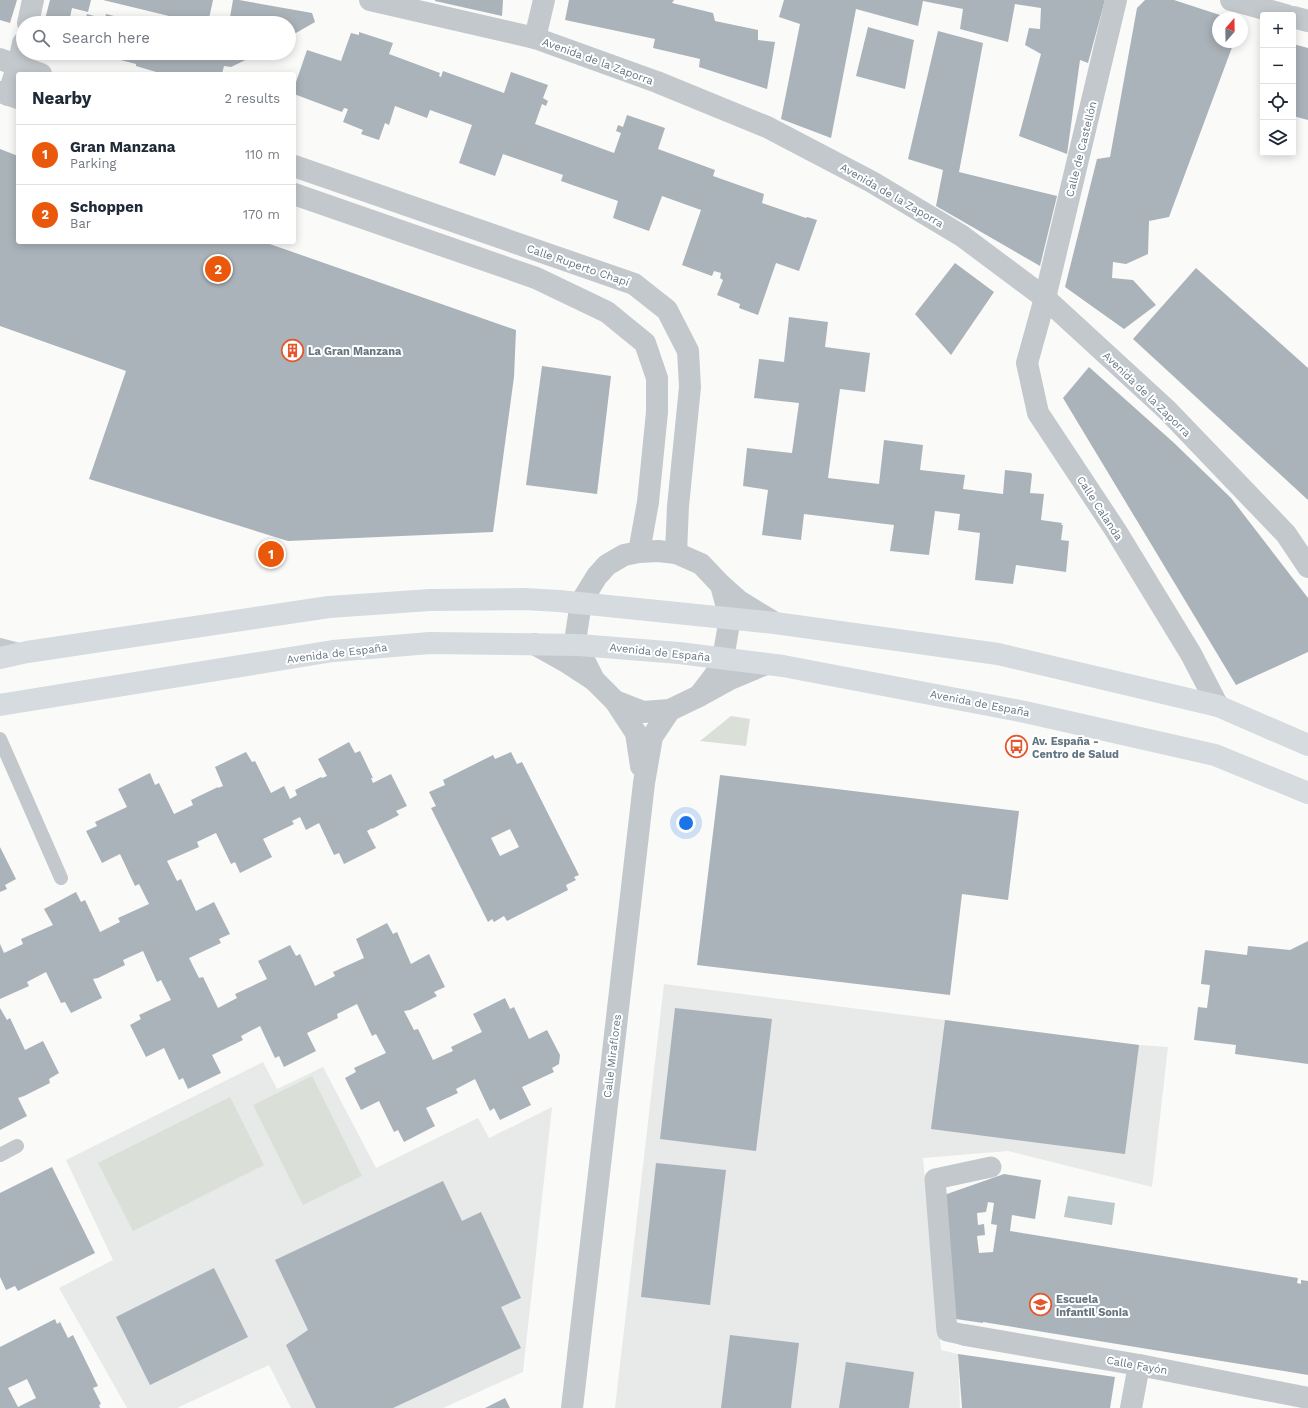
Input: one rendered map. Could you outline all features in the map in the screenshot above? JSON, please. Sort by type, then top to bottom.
[{"type":"main road","points":[[0,658],[27,652],[329,607],[430,600],[525,599],[581,602],[775,623],[998,654],[1218,706],[1308,745]]},
{"type":"main road","name":"Avenida de España","points":[[0,705],[333,651],[430,643],[579,645],[679,653],[766,664],[1025,712],[1215,755],[1308,793]]},
{"type":"street","points":[[30,16],[33,0]]},
{"type":"street","name":"Avenida de la Zaporra","points":[[370,0],[535,38],[656,82],[774,131],[872,182],[957,233],[1045,298],[1172,416],[1286,534],[1308,567]]},
{"type":"street","points":[[535,38],[544,0]]},
{"type":"street","name":"Calle de Castellón","points":[[1045,298],[1116,0]]},
{"type":"street","points":[[1231,0],[1275,12]]},
{"type":"street","points":[[1296,18],[1308,21]]},
{"type":"street","points":[[9,95],[9,62],[16,52]]},
{"type":"street","points":[[9,62],[36,72]]},
{"type":"street","name":"Calle Ruperto Chapí","points":[[296,167],[634,284],[667,310],[688,351],[690,387],[678,506],[676,553]]},
{"type":"street","points":[[296,195],[536,278],[607,312],[645,343],[657,378],[657,412],[648,502],[639,552]]},
{"type":"street","name":"Calle Calanda","points":[[1045,298],[1027,363],[1038,413],[1116,532],[1191,654],[1218,706]]},
{"type":"street","points":[[594,680],[581,654],[576,635],[581,602],[597,576],[607,564],[624,555],[639,552],[658,551],[676,553],[701,564],[739,601],[775,623]]},
{"type":"street","points":[[525,599],[568,591],[597,576]]},
{"type":"street","points":[[699,696],[716,674],[723,659],[730,618],[721,585]]},
{"type":"street","points":[[534,644],[568,663],[594,680],[615,702],[636,733],[644,783]]},
{"type":"street","points":[[615,702],[642,712],[670,710],[730,679],[766,664]]},
{"type":"street","name":"Calle Miraflores","points":[[572,1408],[644,783],[652,737],[670,710]]},
{"type":"street","points":[[965,1334],[947,1331],[935,1179],[991,1167]]},
{"type":"street","name":"Calle Fayón","points":[[965,1334],[1138,1365],[1308,1398]]},
{"type":"street","points":[[1131,1408],[1138,1365]]},
{"type":"lane","points":[[0,645],[27,652]]},
{"type":"lane","points":[[0,739],[61,878]]},
{"type":"lane","points":[[0,1155],[17,1146]]},
{"type":"shaded area","points":[[731,716],[750,719],[746,746],[700,741]]},
{"type":"shaded area","points":[[664,984],[1139,1045],[1168,1047],[1152,1187],[1008,1151],[923,1158],[941,1350],[958,1354],[960,1408],[615,1408]]},
{"type":"shaded area","points":[[263,1062],[277,1089],[323,1067],[376,1168],[478,1118],[489,1138],[552,1107],[523,1372],[443,1408],[291,1408],[269,1365],[177,1408],[127,1408],[59,1288],[113,1260],[66,1160]]},
{"type":"shaded area","points":[[312,1076],[362,1176],[303,1205],[253,1105]]},
{"type":"shaded area","points":[[230,1097],[264,1165],[133,1231],[98,1163]]},
{"type":"shaded area","points":[[1068,1196],[1115,1203],[1112,1225],[1064,1217]]},
{"type":"building","points":[[0,0],[17,0],[10,23],[0,20]]},
{"type":"building","points":[[50,0],[91,0],[88,12],[72,8],[70,16],[46,16]]},
{"type":"building","points":[[103,0],[213,0],[210,16],[169,16]]},
{"type":"building","points":[[233,0],[239,0],[312,13],[315,22],[296,33],[296,16],[230,16]]},
{"type":"building","points":[[503,0],[502,16],[435,1]]},
{"type":"building","points":[[569,0],[674,0],[672,3],[713,13],[715,21],[758,30],[758,40],[775,42],[767,89],[699,67],[700,59],[653,48],[655,39],[565,20]]},
{"type":"building","points":[[784,0],[1105,0],[1088,63],[1080,60],[1067,154],[1019,136],[1041,54],[1025,45],[1029,28],[1040,29],[1041,8],[1015,4],[1008,42],[960,29],[963,9],[923,1],[918,26],[856,9],[831,138],[781,119],[800,24],[779,17]]},
{"type":"building","points":[[1145,0],[1174,0],[1212,12],[1212,48],[1232,48],[1169,217],[1149,221],[1148,254],[1126,264],[1113,262],[1112,278],[1133,280],[1156,305],[1124,329],[1065,287],[1097,159],[1110,157],[1137,8]]},
{"type":"building","points":[[868,27],[914,40],[905,89],[856,76]]},
{"type":"building","points":[[938,31],[983,43],[959,172],[1057,196],[1040,266],[936,206],[943,170],[908,159]]},
{"type":"building","points":[[359,32],[393,43],[389,54],[440,73],[439,76],[441,77],[443,71],[504,93],[511,72],[548,85],[543,98],[548,101],[546,106],[542,104],[535,124],[614,153],[621,133],[616,131],[618,125],[623,127],[627,115],[665,128],[658,149],[715,170],[713,176],[764,194],[762,203],[806,218],[817,220],[799,271],[776,263],[758,315],[739,308],[740,304],[717,295],[723,280],[720,278],[721,273],[714,271],[712,276],[682,265],[701,210],[662,196],[649,231],[613,218],[618,201],[561,181],[563,175],[503,154],[495,176],[459,163],[472,125],[430,110],[427,118],[395,106],[389,125],[385,123],[379,140],[361,134],[363,130],[343,122],[348,109],[344,108],[342,112],[296,95],[296,82],[307,50],[341,61],[351,33],[359,35]]},
{"type":"building","points":[[1296,45],[1308,48],[1308,120],[1296,117]]},
{"type":"building","points":[[121,60],[246,60],[231,67],[224,66],[222,72],[156,72],[136,66],[136,64]]},
{"type":"building","name":"La Gran Manzana","points":[[0,149],[16,155],[16,244],[270,244],[516,330],[514,377],[493,532],[288,541],[89,479],[126,371],[0,326]]},
{"type":"building","points":[[955,263],[994,292],[951,355],[915,314]]},
{"type":"building","points":[[1196,268],[1308,368],[1308,500],[1133,339]]},
{"type":"building","points":[[789,317],[828,322],[825,347],[870,353],[865,392],[840,389],[828,478],[879,484],[884,440],[923,445],[920,470],[965,475],[963,489],[1003,494],[1005,470],[1031,473],[1030,493],[1044,494],[1041,520],[1062,523],[1061,540],[1069,541],[1066,572],[1016,565],[1013,584],[975,580],[980,533],[958,530],[960,514],[935,511],[929,555],[890,551],[894,525],[804,514],[801,540],[762,535],[768,490],[743,486],[747,448],[792,453],[799,403],[754,398],[759,359],[784,362]]},
{"type":"building","points":[[542,366],[611,376],[597,494],[526,485]]},
{"type":"building","points":[[1089,367],[1173,442],[1231,498],[1308,598],[1308,652],[1236,685],[1063,398]]},
{"type":"building","points":[[349,742],[355,753],[360,751],[373,778],[371,778],[373,783],[391,774],[407,806],[396,811],[399,815],[367,831],[376,848],[344,864],[339,853],[334,855],[319,823],[306,830],[300,817],[292,821],[294,824],[263,839],[272,857],[240,873],[235,862],[231,864],[216,833],[197,842],[199,847],[167,861],[177,881],[181,879],[196,911],[214,902],[230,934],[219,939],[221,943],[189,958],[199,978],[203,977],[218,1008],[237,998],[235,994],[267,979],[258,961],[290,945],[296,956],[300,954],[315,986],[335,976],[333,972],[364,958],[356,939],[387,923],[393,934],[397,932],[411,964],[429,954],[445,987],[434,992],[437,996],[410,1010],[404,1011],[414,1030],[418,1029],[433,1060],[453,1051],[451,1047],[482,1032],[473,1014],[505,998],[510,1009],[514,1007],[529,1039],[547,1030],[560,1055],[559,1064],[552,1068],[554,1072],[522,1087],[531,1105],[500,1120],[494,1108],[490,1111],[475,1079],[456,1089],[458,1093],[426,1108],[435,1126],[404,1142],[398,1130],[394,1132],[379,1101],[361,1110],[345,1078],[356,1072],[354,1068],[386,1053],[376,1034],[372,1036],[357,1004],[337,1014],[338,1018],[307,1033],[316,1051],[284,1067],[279,1056],[275,1058],[260,1026],[241,1036],[243,1040],[212,1055],[221,1073],[188,1089],[183,1078],[179,1080],[164,1048],[146,1057],[130,1025],[141,1019],[139,1015],[171,1000],[161,980],[157,982],[143,951],[123,960],[125,965],[93,979],[102,998],[71,1013],[65,1002],[61,1003],[46,972],[27,982],[29,986],[0,999],[0,944],[4,953],[23,944],[21,939],[53,925],[44,909],[76,892],[81,902],[85,900],[100,932],[120,922],[118,918],[149,904],[139,884],[135,886],[120,854],[102,863],[86,831],[97,826],[95,822],[127,807],[118,789],[150,773],[155,785],[159,783],[174,814],[193,805],[191,800],[223,786],[215,767],[246,752],[252,762],[255,761],[271,793],[284,786],[290,799],[297,795],[295,790],[321,777],[327,776],[318,759]]},
{"type":"building","points":[[511,752],[517,764],[522,762],[579,875],[574,877],[576,880],[566,885],[568,890],[507,921],[504,916],[494,922],[492,919],[488,922],[431,808],[436,806],[429,792],[445,785],[443,780],[493,755],[495,759]],"holes":[[[510,829],[519,847],[500,856],[491,838]]]},
{"type":"building","points":[[720,775],[1019,811],[1008,900],[962,894],[950,995],[697,965]]},
{"type":"building","points":[[0,847],[16,879],[5,885],[7,889],[0,892]]},
{"type":"building","points":[[1308,941],[1308,1064],[1235,1054],[1236,1045],[1194,1040],[1198,1007],[1207,1008],[1210,985],[1201,984],[1205,950],[1247,955],[1248,946],[1290,950]]},
{"type":"building","points":[[0,1008],[7,1020],[10,1018],[25,1050],[43,1041],[59,1073],[49,1079],[50,1083],[18,1098],[27,1116],[0,1130]]},
{"type":"building","points":[[675,1008],[772,1019],[756,1151],[660,1139]]},
{"type":"building","points":[[945,1020],[1139,1045],[1125,1154],[931,1129]]},
{"type":"building","points":[[656,1163],[726,1170],[710,1305],[641,1297]]},
{"type":"building","points":[[52,1167],[95,1253],[18,1291],[15,1286],[6,1290],[0,1277],[0,1193]]},
{"type":"building","points":[[1004,1174],[1041,1180],[1035,1219],[1012,1215],[1010,1231],[1298,1278],[1297,1283],[1301,1284],[1301,1280],[1308,1281],[1308,1375],[983,1322],[956,1319],[944,1195]],"holes":[[[988,1202],[994,1203],[991,1224],[997,1225],[993,1252],[979,1253],[977,1236],[985,1235],[984,1224],[978,1225],[977,1213],[986,1212]]]},
{"type":"building","points":[[443,1181],[462,1221],[481,1212],[521,1298],[501,1307],[521,1348],[393,1408],[316,1408],[286,1345],[308,1330],[275,1260]]},
{"type":"building","points":[[214,1268],[248,1337],[150,1385],[116,1317]]},
{"type":"building","points":[[55,1319],[57,1324],[60,1322],[68,1338],[73,1335],[98,1386],[93,1388],[101,1404],[99,1405],[100,1408],[0,1408],[0,1347]],"holes":[[[27,1379],[36,1398],[18,1407],[8,1388]]]},
{"type":"building","points":[[730,1335],[799,1343],[791,1408],[721,1408]]},
{"type":"building","points":[[958,1354],[1115,1377],[1110,1408],[962,1408]]},
{"type":"building","points":[[846,1362],[914,1372],[909,1408],[839,1408]]},
{"type":"building","points":[[505,1398],[510,1408],[485,1408]]},
{"type":"place","name":"Schoppen","points":[[218,269]]},
{"type":"place","name":"La Gran Manzana","points":[[292,351]]},
{"type":"place","name":"Gran Manzana","points":[[271,554]]},
{"type":"place","name":"Av. España - Centro de Salud","points":[[1017,747]]},
{"type":"place","name":"Escuela infantil Sonia","points":[[1040,1305]]}]
